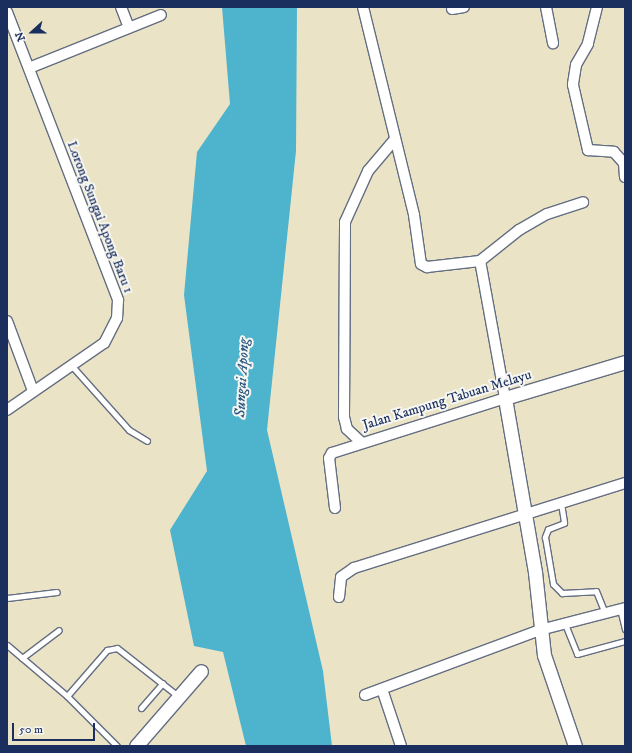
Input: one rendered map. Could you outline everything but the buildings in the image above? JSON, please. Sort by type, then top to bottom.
[{"type":"street","points":[[121,7],[129,28]]},
{"type":"street","points":[[363,7],[395,140],[421,264],[428,267],[480,262],[524,227],[547,214],[582,202]]},
{"type":"street","points":[[452,9],[464,7]]},
{"type":"street","points":[[546,7],[553,43]]},
{"type":"street","points":[[597,7],[588,44],[576,65],[573,84],[588,150],[614,152],[624,164],[625,177]]},
{"type":"street","name":"Lorong Sungai Apong Baru 1","points":[[7,12],[118,300],[112,332],[104,343],[33,390],[7,410]]},
{"type":"street","points":[[29,68],[161,15]]},
{"type":"street","points":[[362,442],[347,429],[344,417],[345,222],[368,171],[395,140]]},
{"type":"street","points":[[480,262],[505,398],[523,514],[535,572],[540,630],[544,655],[575,746]]},
{"type":"street","points":[[7,321],[33,390]]},
{"type":"street","name":"Jalan Kampung Tabuan Melayu","points":[[335,508],[330,454],[362,442],[625,362]]},
{"type":"street","points":[[339,597],[341,577],[354,568],[523,514],[625,484]]},
{"type":"street","points":[[365,695],[540,630],[622,609]]},
{"type":"street","points":[[136,746],[201,671]]},
{"type":"street","points":[[382,689],[401,746]]},
{"type":"lane","points":[[71,365],[124,424],[147,441]]},
{"type":"lane","points":[[560,503],[564,523],[548,529],[545,537],[549,568],[556,590],[596,591],[606,614]]},
{"type":"lane","points":[[535,572],[549,568]]},
{"type":"lane","points":[[7,598],[57,592]]},
{"type":"lane","points":[[622,609],[625,629]]},
{"type":"lane","points":[[565,624],[577,654],[625,641]]},
{"type":"lane","points":[[22,658],[59,630]]},
{"type":"lane","points":[[7,645],[67,696],[117,746]]},
{"type":"lane","points":[[67,696],[107,650],[118,648],[179,697]]},
{"type":"lane","points":[[141,708],[163,683]]},
{"type":"water","name":"Sungai Apong","points":[[222,7],[297,7],[296,151],[267,430],[323,671],[332,746],[246,746],[223,652],[194,646],[170,530],[207,471],[184,295],[197,152],[230,104]]}]
